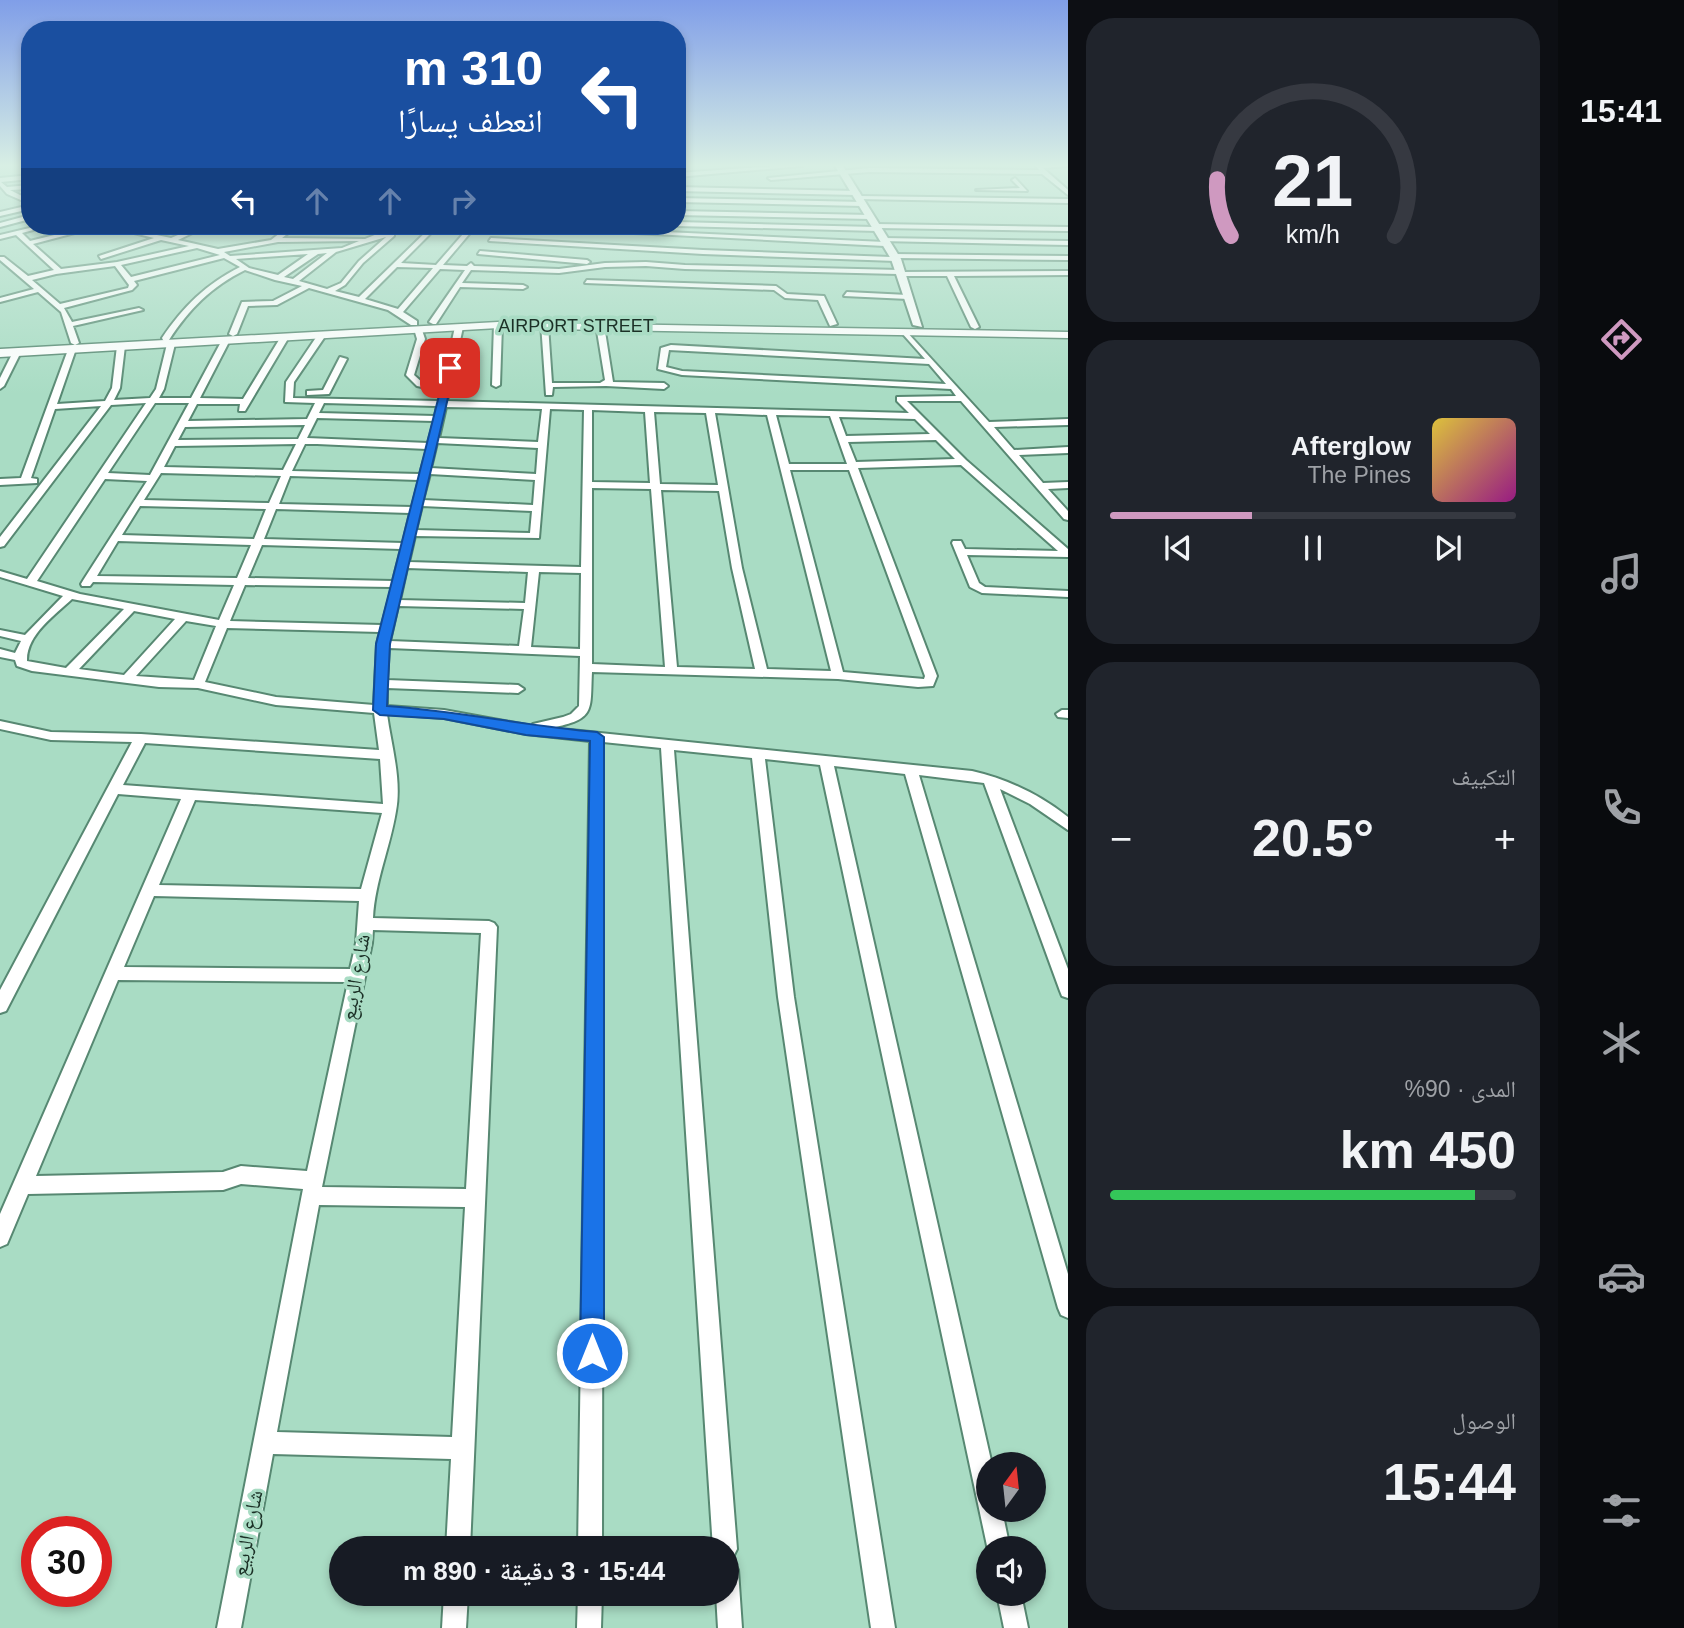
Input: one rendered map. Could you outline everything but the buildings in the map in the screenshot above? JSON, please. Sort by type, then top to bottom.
[{"type":"main road","name":"AIRPORT STREET","points":[[291,334],[322,335],[433,323],[574,318],[905,332],[1068,335]]},
{"type":"main road","name":"AIRPORT STREET","points":[[0,353],[73,346],[416,326],[660,323]]},
{"type":"main road","name":"AIRPORT STREET","points":[[690,324],[1068,329]]},
{"type":"main road","name":"AIRPORT STREET","points":[[0,347],[121,346],[169,341]]},
{"type":"street","points":[[29,243],[33,242]]},
{"type":"street","points":[[101,257],[148,242]]},
{"type":"street","points":[[175,242],[223,255],[244,268],[277,279],[361,299],[399,312],[416,326],[422,339],[410,375],[411,380],[442,404]]},
{"type":"street","points":[[129,280],[272,242]]},
{"type":"street","points":[[223,255],[335,250],[362,242]]},
{"type":"street","points":[[328,292],[343,284],[385,242]]},
{"type":"street","points":[[361,299],[418,242]]},
{"type":"street","points":[[399,312],[459,242]]},
{"type":"street","points":[[433,323],[467,270],[489,242]]},
{"type":"street","points":[[526,242],[703,252],[895,258],[1068,258]]},
{"type":"street","points":[[702,242],[708,267]]},
{"type":"street","points":[[884,242],[1068,243]]},
{"type":"street","points":[[884,242],[895,258],[918,326]]},
{"type":"street","points":[[29,243],[58,272]]},
{"type":"street","points":[[26,279],[117,264],[195,247]]},
{"type":"street","points":[[292,283],[335,250]]},
{"type":"street","points":[[277,279],[317,251]]},
{"type":"street","points":[[480,253],[612,264],[950,274],[1068,273]]},
{"type":"street","points":[[2,258],[64,311],[73,346],[25,481]]},
{"type":"street","points":[[325,258],[366,261]]},
{"type":"street","points":[[383,263],[467,270],[559,271],[612,264]]},
{"type":"street","points":[[58,307],[130,289],[133,285],[117,264]]},
{"type":"street","points":[[30,583],[160,388],[169,341],[194,299],[216,281],[244,268]]},
{"type":"street","points":[[950,274],[975,327]]},
{"type":"street","points":[[587,282],[776,288],[785,296],[821,298],[833,324]]},
{"type":"street","points":[[458,285],[523,288]]},
{"type":"street","points":[[307,286],[274,303],[246,304],[156,474],[89,579],[27,639],[19,657],[21,663],[32,667],[127,679],[198,684],[276,701],[444,715],[526,730],[989,779],[1051,810],[1068,825]]},
{"type":"street","points":[[0,300],[39,290]]},
{"type":"street","points":[[847,294],[908,297]]},
{"type":"street","points":[[68,326],[139,310]]},
{"type":"street","points":[[496,385],[498,325]]},
{"type":"street","points":[[115,538],[259,541],[536,536],[548,407],[544,325]]},
{"type":"street","points":[[600,325],[609,381],[607,384]]},
{"type":"street","name":"شارع الربيع","points":[[229,1628],[312,1189],[365,943],[367,895],[390,808],[387,755],[380,710],[385,637],[459,327]]},
{"type":"street","points":[[905,332],[1068,517]]},
{"type":"street","points":[[234,422],[291,334]]},
{"type":"street","points":[[322,335],[290,382],[288,400],[915,416]]},
{"type":"street","points":[[0,544],[108,403],[116,388],[121,346]]},
{"type":"street","points":[[932,362],[671,346],[663,352],[662,369],[682,373],[953,387]]},
{"type":"street","points":[[0,386],[17,352]]},
{"type":"street","points":[[287,393],[326,392],[343,359]]},
{"type":"street","points":[[548,385],[664,386]]},
{"type":"street","points":[[963,398],[901,399],[963,462],[1068,554]]},
{"type":"street","points":[[51,407],[153,400],[246,402]]},
{"type":"street","points":[[198,684],[287,472],[320,402]]},
{"type":"street","points":[[184,424],[313,419],[442,404]]},
{"type":"street","points":[[526,730],[577,717],[583,713],[588,698],[588,408]]},
{"type":"street","points":[[649,409],[671,672]]},
{"type":"street","points":[[710,411],[737,568],[762,673]]},
{"type":"street","points":[[771,412],[838,675]]},
{"type":"street","points":[[586,668],[838,675],[929,683],[931,676],[833,413]]},
{"type":"street","points":[[986,425],[1068,422]]},
{"type":"street","points":[[842,439],[937,437]]},
{"type":"street","points":[[173,443],[543,445]]},
{"type":"street","points":[[1011,453],[1068,450]]},
{"type":"street","points":[[785,467],[963,462]]},
{"type":"street","points":[[102,476],[287,472],[540,477]]},
{"type":"street","points":[[2,484],[49,480]]},
{"type":"street","points":[[588,485],[723,488]]},
{"type":"street","points":[[1040,486],[1068,485]]},
{"type":"street","points":[[137,503],[538,509]]},
{"type":"street","points":[[1068,554],[959,548],[974,585],[982,590],[1068,594]]},
{"type":"street","points":[[402,565],[587,570]]},
{"type":"street","points":[[525,649],[534,569]]},
{"type":"street","points":[[0,574],[74,596],[222,624],[587,653]]},
{"type":"street","points":[[89,579],[398,584]]},
{"type":"street","points":[[393,603],[530,606]]},
{"type":"street","points":[[69,672],[132,607]]},
{"type":"street","points":[[127,679],[183,617]]},
{"type":"street","points":[[0,633],[27,639]]},
{"type":"street","points":[[0,653],[19,657]]},
{"type":"street","points":[[380,684],[518,690]]},
{"type":"street","points":[[0,724],[19,732],[68,738],[141,738],[387,755]]},
{"type":"street","points":[[590,1536],[597,737]]},
{"type":"street","points":[[0,1006],[141,738]]},
{"type":"street","points":[[667,744],[724,1536]]},
{"type":"street","points":[[758,754],[786,997],[883,1628]]},
{"type":"street","points":[[826,761],[978,1452]]},
{"type":"street","points":[[911,770],[1068,1308]]},
{"type":"street","points":[[989,779],[1068,991]]},
{"type":"street","points":[[115,789],[390,808]]},
{"type":"street","points":[[0,1237],[190,794]]},
{"type":"street","points":[[149,890],[367,895]]},
{"type":"street","points":[[365,924],[489,927],[459,1536]]},
{"type":"street","points":[[113,973],[357,976]]},
{"type":"street","points":[[23,1185],[223,1181],[241,1175],[312,1189],[475,1198]]},
{"type":"street","points":[[264,1443],[463,1448]]},
{"type":"street","points":[[454,1628],[455,1606]]},
{"type":"street","points":[[589,1628],[590,1606]]},
{"type":"street","points":[[728,1606],[730,1628]]},
{"type":"street","points":[[1011,1606],[1016,1628]]},
{"type":"route","points":[[450,368],[383,644],[380,710],[444,715],[526,730],[597,737],[592,1353]]}]
